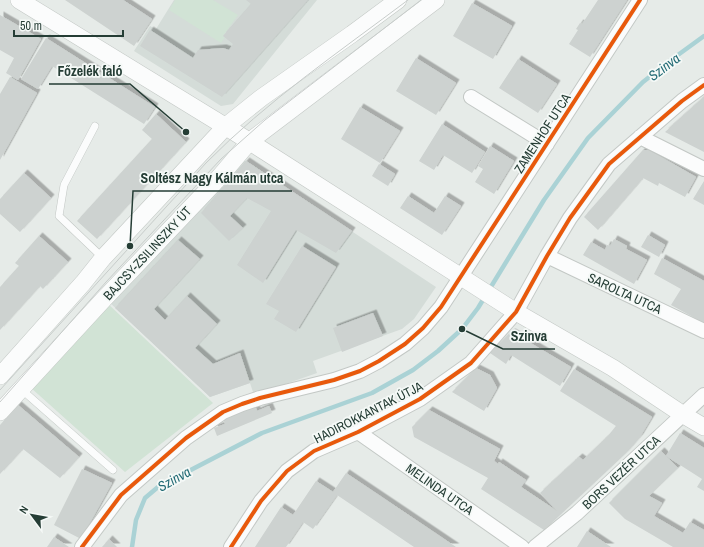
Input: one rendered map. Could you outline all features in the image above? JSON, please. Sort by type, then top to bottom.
[{"type":"street","points":[[19,0],[226,126],[510,309],[613,368],[704,427]]},
{"type":"street","name":"BAJCSY-ZSILINSZKY ÚT","points":[[0,376],[83,283],[103,258],[226,126],[261,98],[398,0]]},
{"type":"street","name":"BAJCSY-ZSILINSZKY ÚT","points":[[0,412],[103,300],[216,181],[250,142],[436,0]]},
{"type":"street","name":"ZAMENHOF UTCA","points":[[82,547],[122,495],[186,438],[223,412],[260,398],[334,380],[360,371],[379,361],[405,344],[423,328],[442,307],[640,0]]},
{"type":"street","name":"HADIROKKANTAK ÚTJA","points":[[231,547],[261,501],[286,471],[314,451],[358,432],[420,399],[471,363],[547,256],[570,218],[609,164],[682,101],[704,85]]},
{"type":"street","points":[[471,97],[547,144]]},
{"type":"street","points":[[640,137],[704,169]]},
{"type":"street","name":"SAROLTA UTCA","points":[[547,256],[704,331]]},
{"type":"street","name":"BORS VEZÉR UTCA","points":[[535,547],[558,530],[704,395]]},
{"type":"street","name":"MELINDA UTCA","points":[[358,432],[522,547]]},
{"type":"lane","points":[[94,126],[64,185],[59,216],[103,258]]},
{"type":"lane","points":[[21,389],[113,470]]},
{"type":"shaded area","points":[[174,0],[317,0],[233,104],[221,106],[134,51],[150,26],[156,29]]},
{"type":"shaded area","points":[[241,158],[436,287],[414,319],[402,329],[313,361],[317,373],[254,395],[250,383],[210,397],[107,300]]},
{"type":"green space","points":[[175,0],[213,0],[238,15],[223,36],[225,37],[221,43],[169,10]]},
{"type":"green space","points":[[106,302],[213,403],[125,472],[30,387]]},
{"type":"building","points":[[65,0],[123,0],[152,19],[134,46]]},
{"type":"building","points":[[246,0],[308,0],[222,97],[140,46],[150,30],[193,58],[198,50],[223,48],[229,50],[233,44],[223,36],[251,4]]},
{"type":"building","points":[[598,0],[627,0],[590,57],[569,44],[578,30],[576,29],[580,23],[582,24]]},
{"type":"building","points":[[472,3],[512,26],[493,59],[453,36]]},
{"type":"building","points":[[0,15],[41,39],[18,80],[6,73],[14,58],[0,50]]},
{"type":"building","points":[[46,38],[155,107],[144,124],[52,66],[38,89],[21,79]]},
{"type":"building","points":[[416,58],[456,83],[436,115],[396,91]]},
{"type":"building","points":[[518,59],[557,84],[538,113],[499,88]]},
{"type":"building","points":[[10,77],[37,93],[0,160],[0,94]]},
{"type":"building","points":[[704,97],[704,152],[665,132]]},
{"type":"building","points":[[360,107],[400,131],[380,163],[341,139]]},
{"type":"building","points":[[156,114],[186,142],[97,239],[77,221],[152,139],[142,130]]},
{"type":"building","points":[[442,124],[485,152],[472,173],[443,155],[434,170],[419,161]]},
{"type":"building","points":[[490,146],[514,161],[494,194],[475,182],[483,169],[478,166]]},
{"type":"building","points":[[643,150],[649,150],[696,177],[685,197],[659,183],[658,186],[643,178],[598,230],[584,217]]},
{"type":"building","points":[[246,161],[352,231],[336,253],[296,230],[263,283],[237,265],[271,211],[247,198],[230,216],[243,228],[229,241],[201,213]]},
{"type":"building","points":[[379,164],[395,174],[388,186],[372,176]]},
{"type":"building","points":[[24,173],[51,198],[20,232],[0,214],[0,199]]},
{"type":"building","points":[[704,181],[704,205],[693,199]]},
{"type":"building","points":[[408,196],[434,213],[445,196],[461,206],[442,235],[400,208]]},
{"type":"building","points":[[648,235],[665,245],[659,257],[641,247]]},
{"type":"building","points":[[39,236],[68,262],[43,289],[40,286],[0,330],[0,287],[19,266],[15,263]]},
{"type":"building","points":[[614,239],[627,246],[626,249],[647,260],[634,284],[583,255],[591,242],[605,250],[607,245],[610,246]]},
{"type":"building","points":[[178,240],[200,259],[154,309],[165,320],[187,296],[217,324],[195,348],[213,364],[240,353],[250,383],[210,397],[115,308]]},
{"type":"building","points":[[302,246],[336,267],[296,332],[274,319],[279,311],[266,304]]},
{"type":"building","points":[[662,258],[704,281],[704,323],[671,305],[681,289],[654,274]]},
{"type":"building","points":[[373,313],[383,336],[342,352],[333,328]]},
{"type":"building","points":[[512,332],[571,367],[560,386],[511,355],[506,364],[490,353]]},
{"type":"building","points":[[476,368],[490,375],[497,388],[484,411],[452,392]]},
{"type":"building","points":[[574,369],[652,417],[640,437],[626,453],[544,530],[481,489],[488,478],[414,437],[412,427],[429,410],[500,449],[494,461],[498,464],[499,462],[526,480],[521,487],[557,511],[540,493],[579,457],[583,460],[608,436],[616,426],[560,391]]},
{"type":"building","points":[[18,405],[79,457],[60,478],[23,449],[0,474],[0,425]]},
{"type":"building","points":[[255,405],[257,411],[269,406],[272,413],[217,436],[214,428],[225,424],[223,418]]},
{"type":"building","points":[[680,433],[704,448],[704,491],[697,487],[702,479],[666,456]]},
{"type":"building","points":[[661,451],[678,468],[649,496],[662,503],[654,516],[683,533],[690,522],[704,530],[704,547],[673,547],[625,519],[609,503]]},
{"type":"building","points":[[82,469],[112,483],[81,539],[54,525]]},
{"type":"building","points":[[346,473],[456,547],[414,547],[337,495],[313,529],[303,522],[286,547],[255,547],[281,507],[293,515],[316,481],[333,492]]},
{"type":"building","points":[[587,531],[611,547],[577,547]]},
{"type":"building","points":[[54,537],[69,547],[47,547]]},
{"type":"building","points":[[109,539],[117,547],[102,547]]},
{"type":"waterway","name":"Szinva","points":[[132,547],[136,520],[145,498],[158,487],[262,433],[372,393],[413,370],[438,351],[462,329],[478,308],[544,200],[588,138],[643,82],[704,36]]},
{"type":"tram line","points":[[0,390],[206,163],[229,140],[304,78],[408,0]]},
{"type":"tram line","points":[[0,402],[106,282],[221,159],[265,120],[421,0]]},
{"type":"cycle path","points":[[82,547],[121,495],[186,438],[223,412],[260,398],[334,380],[360,371],[379,361],[405,344],[423,328],[441,307],[640,0]]},
{"type":"cycle path","points":[[231,547],[261,501],[287,471],[314,451],[358,432],[420,399],[471,363],[516,312],[570,218],[609,164],[682,101],[704,85]]},
{"type":"place","name":"Főzelék faló","points":[[186,132]]},
{"type":"place","name":"Soltész Nagy Kálmán utca","points":[[130,246]]},
{"type":"place","name":"Szinva","points":[[462,329]]}]
